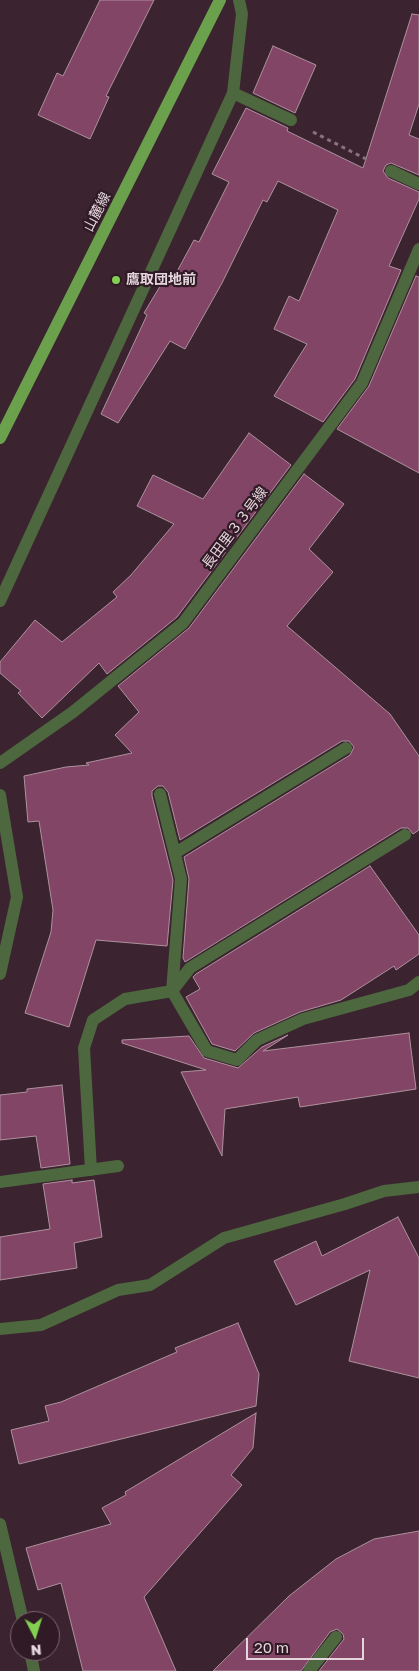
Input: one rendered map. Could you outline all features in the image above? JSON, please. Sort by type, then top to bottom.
[{"type":"main road","name":"山麓線","points":[[0,438],[220,0]]},
{"type":"street","points":[[0,600],[233,93],[242,14],[239,0]]},
{"type":"street","points":[[233,93],[291,120]]},
{"type":"street","points":[[391,171],[419,184]]},
{"type":"street","name":"長田里３３号線","points":[[0,763],[73,712],[183,623],[362,384],[419,249]]},
{"type":"street","points":[[175,854],[346,748]]},
{"type":"street","points":[[160,794],[181,878],[172,991],[207,1051],[237,1060],[257,1040],[303,1019],[409,990],[419,982]]},
{"type":"street","points":[[0,795],[17,897],[0,974]]},
{"type":"street","points":[[91,1170],[84,1048],[93,1020],[125,999],[172,991],[190,968],[404,835]]},
{"type":"street","points":[[0,1182],[118,1166]]},
{"type":"street","points":[[0,1329],[41,1325],[118,1290],[150,1285],[224,1238],[384,1191],[419,1187]]},
{"type":"street","points":[[0,1524],[21,1611]]},
{"type":"street","points":[[309,1671],[336,1637]]},
{"type":"path","points":[[291,120],[391,171]]},
{"type":"building","points":[[100,0],[154,0],[106,96],[109,97],[90,139],[38,115],[57,73],[63,76]]},
{"type":"building","points":[[412,14],[419,15],[419,104],[409,135],[419,139],[419,175],[391,163],[386,165],[383,171],[388,178],[419,192],[419,199],[389,266],[401,270],[355,379],[323,422],[274,396],[307,344],[274,329],[289,296],[299,301],[338,210],[278,181],[267,202],[263,200],[222,283],[185,349],[170,341],[118,423],[101,414],[147,315],[144,313],[168,273],[174,277],[194,240],[199,242],[229,182],[212,174],[246,108],[288,128],[287,131],[363,168]]},
{"type":"building","points":[[273,46],[316,65],[295,113],[253,93]]},
{"type":"building","points":[[416,276],[419,277],[419,473],[337,429],[369,386]]},
{"type":"building","points":[[249,433],[291,465],[177,617],[107,674],[99,663],[42,718],[18,693],[21,691],[0,673],[0,662],[35,620],[62,642],[117,597],[113,592],[131,575],[174,524],[137,506],[153,475],[203,499]]},
{"type":"building","points":[[304,474],[344,504],[309,549],[333,572],[287,626],[390,714],[419,756],[419,830],[413,834],[408,828],[401,828],[185,962],[183,958],[189,879],[184,857],[350,755],[354,747],[349,741],[342,741],[180,840],[168,792],[163,786],[158,786],[152,791],[152,796],[173,880],[167,946],[96,940],[69,1027],[25,1013],[51,932],[53,910],[39,821],[28,822],[24,776],[66,767],[89,765],[86,763],[132,753],[115,735],[139,712],[118,686],[189,628]]},
{"type":"building","points":[[370,866],[419,935],[419,954],[396,970],[394,966],[341,1000],[300,1012],[254,1033],[235,1051],[212,1044],[186,997],[200,989],[193,977]]},
{"type":"building","points":[[409,1033],[416,1089],[300,1107],[298,1097],[225,1109],[222,1156],[181,1072],[206,1070],[122,1043],[122,1040],[189,1036],[204,1058],[238,1068],[262,1047],[288,1035],[263,1051]]},
{"type":"building","points":[[62,1085],[70,1164],[41,1168],[36,1136],[0,1140],[0,1095],[27,1092],[27,1089]]},
{"type":"building","points":[[72,1180],[72,1183],[94,1180],[102,1237],[74,1243],[77,1268],[0,1280],[0,1237],[50,1229],[43,1184]]},
{"type":"building","points":[[398,1217],[419,1258],[419,1378],[349,1361],[370,1270],[296,1305],[274,1261],[316,1241],[322,1256]]},
{"type":"building","points":[[238,1323],[259,1374],[256,1406],[19,1464],[11,1430],[49,1421],[45,1406],[61,1402],[177,1352],[175,1348]]},
{"type":"building","points":[[256,1413],[253,1448],[231,1475],[242,1485],[144,1597],[176,1671],[83,1671],[61,1583],[38,1590],[26,1548],[111,1524],[102,1508],[126,1495],[125,1492]]},
{"type":"building","points":[[419,1531],[419,1671],[319,1671],[344,1639],[343,1634],[337,1629],[330,1632],[301,1671],[213,1671],[289,1596],[336,1559],[374,1539]]},
{"type":"place","name":"鷹取団地前","points":[[116,280]]}]
